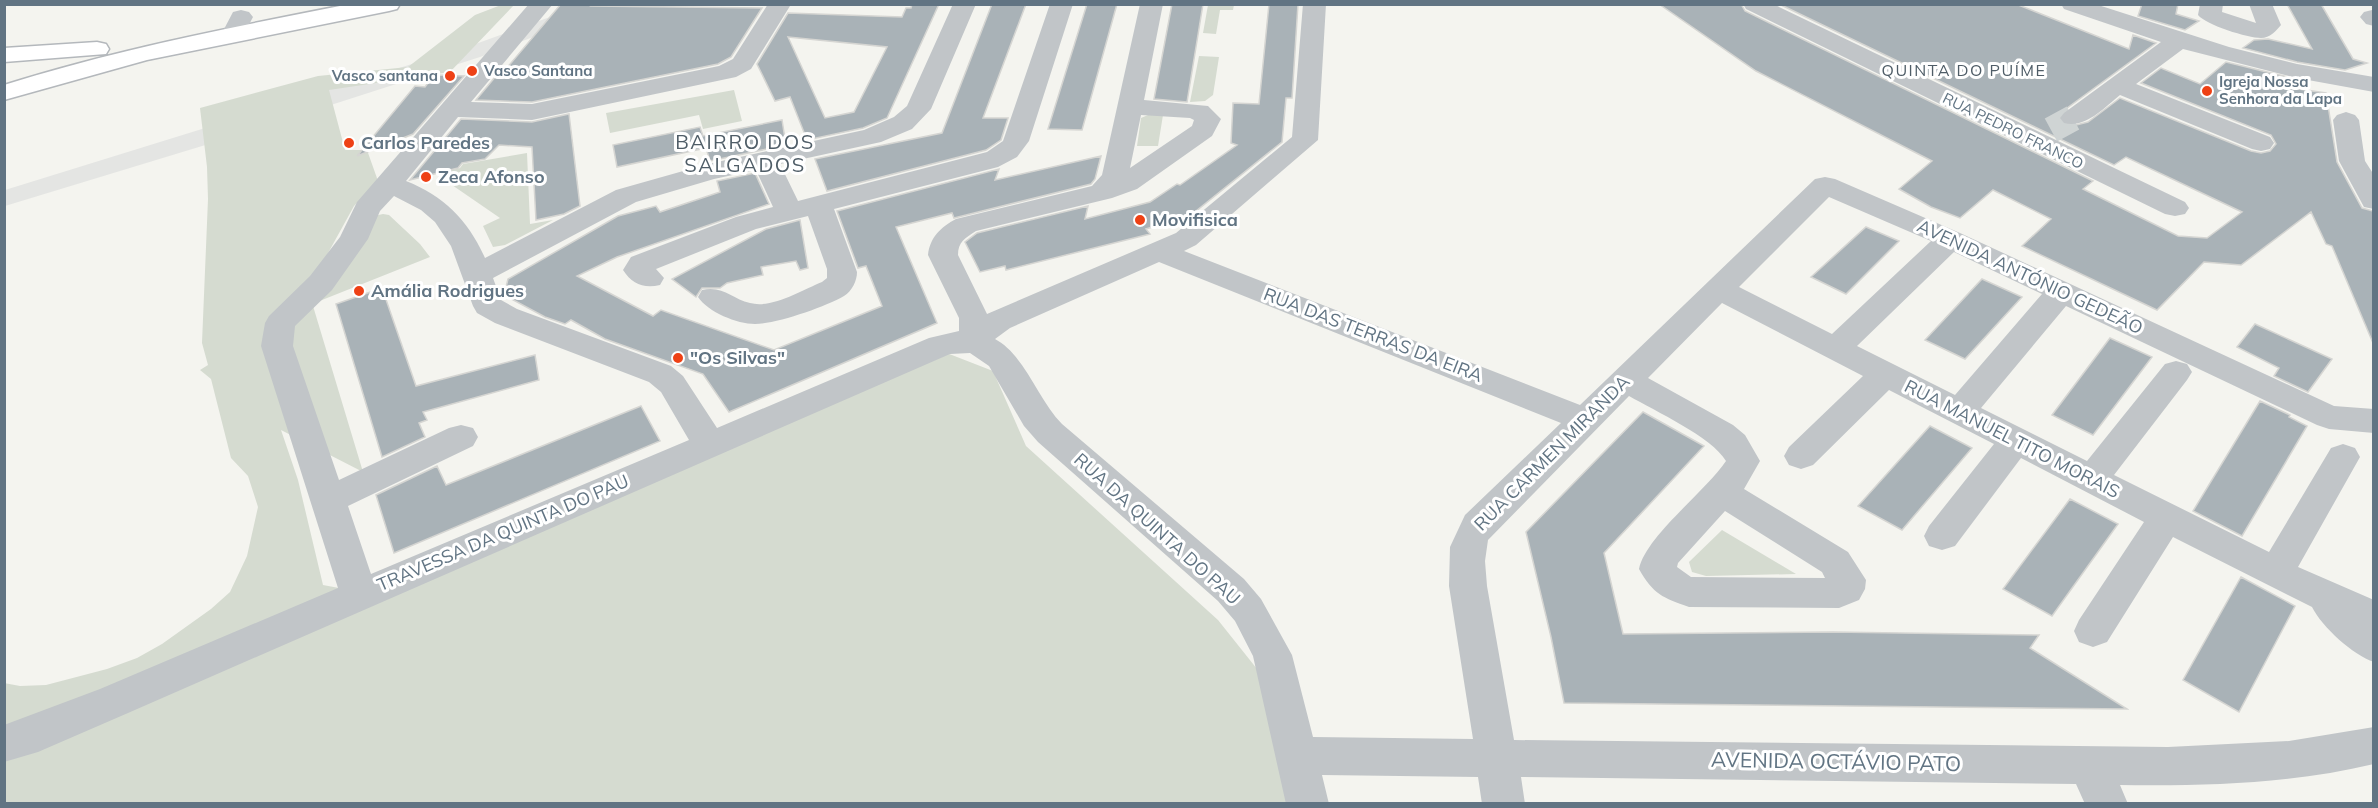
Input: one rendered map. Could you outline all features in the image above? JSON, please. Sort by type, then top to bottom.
[{"type":"main road","points":[[4,93],[49,78],[192,41],[237,25],[389,4]]},
{"type":"main road","points":[[4,55],[57,53],[192,41]]},
{"type":"street","points":[[542,4],[388,184],[409,191],[435,207],[456,228],[475,268],[488,306],[495,311],[667,378],[709,444]]},
{"type":"street","points":[[475,268],[616,200],[708,172],[872,136],[889,130],[909,118],[918,109],[965,4]]},
{"type":"street","points":[[649,278],[638,270],[641,264],[746,223],[988,161],[1011,149],[1062,4]]},
{"type":"street","points":[[1102,192],[1115,176],[1152,4]]},
{"type":"street","points":[[980,344],[990,326],[999,321],[1186,239],[1305,140],[1315,4]]},
{"type":"street","name":"RUA PEDRO FRANCO","points":[[1754,4],[2053,130],[2175,208]]},
{"type":"street","points":[[2072,4],[2180,40],[2312,76],[2373,85]]},
{"type":"street","points":[[2212,4],[2210,15],[2219,20],[2261,31],[2269,25],[2260,4]]},
{"type":"street","points":[[451,109],[532,112],[727,72],[742,64],[778,6]]},
{"type":"street","points":[[2053,130],[2119,86],[2180,40]]},
{"type":"street","points":[[2312,76],[2346,120],[2373,132]]},
{"type":"street","points":[[2119,86],[2261,143]]},
{"type":"street","points":[[980,344],[974,318],[943,255],[946,238],[966,225],[1102,192],[1139,176],[1203,130],[1208,119],[1199,111],[1130,107]]},
{"type":"street","points":[[2346,120],[2352,161],[2373,201]]},
{"type":"street","points":[[765,160],[789,211]]},
{"type":"street","name":"TRAVESSA DA QUINTA DO PAU","points":[[388,184],[367,208],[354,239],[321,283],[286,315],[277,333],[277,345],[359,594],[940,346],[953,342],[980,344]]},
{"type":"street","name":"AVENIDA ANTÓNIO GEDEÃO","points":[[1718,289],[1825,185],[1950,239],[2329,417],[2373,421]]},
{"type":"street","points":[[713,297],[747,313],[759,314],[833,289],[840,283],[843,276],[842,269],[818,203]]},
{"type":"street","points":[[1835,349],[1950,239]]},
{"type":"street","name":"RUA DAS TERRAS DA EIRA","points":[[1160,252],[1512,389],[1584,420]]},
{"type":"street","name":"RUA MANUEL TITO MORAIS","points":[[1718,289],[2091,480],[2291,580],[2373,617]]},
{"type":"street","name":"RUA CARMEN MIRANDA","points":[[1504,804],[1468,586],[1466,548],[1470,536],[1478,525],[1718,289]]},
{"type":"street","points":[[1959,412],[2062,291]]},
{"type":"street","name":"RUA DA QUINTA DO PAU","points":[[980,344],[1001,359],[1036,418],[1050,433],[1231,590],[1248,610],[1272,655],[1308,804]]},
{"type":"street","points":[[2091,480],[2176,372]]},
{"type":"street","points":[[1801,456],[1885,374]]},
{"type":"street","points":[[1625,379],[1721,434],[1733,444],[1743,460],[1741,468],[1720,491],[1660,558],[1658,569],[1665,580],[1674,588],[1689,592],[1839,593],[1846,589],[1847,580],[1835,562],[1720,491]]},
{"type":"street","points":[[327,501],[461,437]]},
{"type":"street","points":[[1942,536],[2015,441]]},
{"type":"street","points":[[2291,580],[2343,457]]},
{"type":"street","points":[[2093,631],[2166,517]]},
{"type":"street","name":"RUA MANUEL TITO MORAIS","points":[[2291,580],[2373,646]]},
{"type":"street","points":[[4,744],[23,740],[359,594]]},
{"type":"street","name":"AVENIDA OCTÁVIO PATO","points":[[1298,756],[2192,766],[2317,755],[2373,744]]},
{"type":"street","points":[[2088,765],[2107,804]]},
{"type":"shaded area","points":[[501,5],[514,5],[450,72],[329,90],[345,150],[367,150],[378,181],[354,206],[306,293],[313,306],[363,472],[281,430],[298,480],[323,585],[387,597],[939,350],[993,371],[1026,446],[1218,620],[1265,679],[1289,803],[5,803],[4,683],[20,686],[46,685],[107,669],[137,658],[162,644],[211,609],[230,592],[247,556],[258,507],[248,476],[231,458],[211,379],[200,370],[208,365],[202,343],[208,199],[207,167],[200,108],[318,76],[408,67],[475,15]]},
{"type":"shaded area","points":[[583,5],[618,5],[480,57],[235,136],[5,206],[5,190],[470,46]]},
{"type":"shaded area","points":[[1208,5],[1234,5],[1233,10],[1220,10],[1216,34],[1203,33]]},
{"type":"shaded area","points":[[1199,56],[1219,57],[1213,95],[1205,101],[1190,102]]},
{"type":"shaded area","points":[[734,90],[742,121],[703,129],[699,115],[610,133],[606,113]]},
{"type":"shaded area","points":[[1148,115],[1163,115],[1158,146],[1137,146],[1141,118]]},
{"type":"shaded area","points":[[527,153],[530,224],[553,220],[505,245],[493,247],[483,226],[500,218],[436,174],[460,168],[463,164]]},
{"type":"shaded area","points":[[389,215],[420,244],[430,257],[312,304],[374,216]]},
{"type":"shaded area","points":[[1722,530],[1796,574],[1706,576],[1692,572],[1689,562]]},
{"type":"building","points":[[561,4],[762,8],[731,57],[718,64],[532,102],[476,100],[496,76],[500,76]]},
{"type":"building","points":[[912,4],[939,4],[887,118],[863,128],[807,140],[790,97],[775,101],[757,64],[788,13],[902,17],[906,8],[911,8]],"holes":[[[788,37],[887,47],[854,112],[825,118]]]},
{"type":"building","points":[[992,4],[1026,4],[983,118],[1008,118],[1001,140],[986,150],[827,191],[815,159],[942,133]]},
{"type":"building","points":[[1087,4],[1117,4],[1082,130],[1048,129]]},
{"type":"building","points":[[1172,4],[1203,4],[1187,102],[1154,99]]},
{"type":"building","points":[[1269,4],[1298,4],[1292,98],[1286,98],[1282,142],[1191,215],[1146,229],[1150,234],[1006,270],[1005,266],[980,272],[965,242],[977,233],[1088,206],[1085,219],[1150,202],[1177,184],[1180,185],[1237,145],[1231,143],[1233,103],[1259,104]]},
{"type":"building","points":[[1659,4],[1741,4],[1745,11],[2093,181],[2083,189],[2178,236],[2207,238],[2242,212],[2126,157],[2114,165],[1779,4],[2016,4],[2129,49],[2133,35],[2156,43],[2063,111],[2058,118],[2064,125],[2072,126],[2088,122],[2120,98],[2261,153],[2270,151],[2276,144],[2271,135],[2141,83],[2161,68],[2200,84],[2226,62],[2308,82],[2292,88],[2326,93],[2337,162],[2362,208],[2373,211],[2373,343],[2332,246],[2326,244],[2311,212],[2241,265],[2204,262],[2157,310],[2022,246],[2051,219],[1993,190],[1960,218],[1931,207],[1899,189],[1932,161],[1756,71]]},
{"type":"building","points":[[2142,4],[2178,4],[2176,14],[2199,21],[2185,30],[2138,16]]},
{"type":"building","points":[[2287,4],[2321,4],[2353,59],[2367,63],[2345,70],[2297,62],[2243,48],[2254,40],[2268,39],[2312,49]]},
{"type":"building","points":[[434,75],[464,76],[413,134],[357,156],[415,86],[425,87]]},
{"type":"building","points":[[569,114],[580,206],[564,214],[536,220],[532,147],[499,145],[485,159],[462,163],[458,168],[410,180],[461,119],[532,122]]},
{"type":"building","points":[[782,120],[786,145],[710,161],[706,148],[617,167],[613,145],[700,127],[703,136]]},
{"type":"building","points":[[1101,156],[1095,179],[1091,184],[954,218],[952,213],[896,227],[937,323],[729,412],[703,374],[605,339],[571,320],[565,324],[545,317],[504,295],[508,279],[618,216],[656,206],[660,212],[720,192],[717,181],[755,173],[769,204],[617,257],[577,276],[653,316],[661,310],[774,350],[882,306],[866,266],[858,268],[837,211],[999,169],[995,180]]},
{"type":"building","points":[[800,220],[808,268],[800,270],[796,261],[761,267],[763,275],[727,283],[720,288],[702,288],[696,297],[672,279],[766,229]]},
{"type":"building","points":[[1866,227],[1899,241],[1846,294],[1811,277]]},
{"type":"building","points":[[1982,279],[2022,297],[1965,359],[1925,340]]},
{"type":"building","points":[[382,288],[416,386],[535,355],[539,380],[423,412],[427,420],[419,423],[425,437],[382,457],[336,304]]},
{"type":"building","points":[[2255,324],[2332,359],[2308,392],[2274,376],[2279,368],[2237,347]]},
{"type":"building","points":[[2110,338],[2152,357],[2093,435],[2052,415]]},
{"type":"building","points":[[2260,401],[2307,426],[2242,536],[2193,511]]},
{"type":"building","points":[[641,406],[660,441],[394,553],[376,495],[437,466],[446,485]]},
{"type":"building","points":[[1643,412],[1704,446],[1604,553],[1623,634],[1833,632],[2039,635],[2030,648],[2127,709],[1564,703],[1526,532]]},
{"type":"building","points":[[1930,426],[1972,448],[1902,530],[1858,506]]},
{"type":"building","points":[[2070,499],[2118,524],[2052,616],[2003,589]]},
{"type":"building","points":[[2241,577],[2295,606],[2239,712],[2183,680]]},
{"type":"tunnel","points":[[2051,130],[2073,118]]},
{"type":"place","name":"Vasco Santana","points":[[472,71]]},
{"type":"place","name":"Vasco santana","points":[[450,76]]},
{"type":"place","name":"Igreja Nossa Senhora da Lapa","points":[[2207,91]]},
{"type":"place","name":"Carlos Paredes","points":[[349,143]]},
{"type":"place","name":"Zeca Afonso","points":[[426,177]]},
{"type":"place","name":"Movifisica","points":[[1140,220]]},
{"type":"place","name":"Amália Rodrigues","points":[[359,291]]},
{"type":"place","name":"\"Os Silvas\"","points":[[678,358]]},
{"type":"district","name":"QUINTA DO PUÍME","points":[[1964,70]]},
{"type":"district","name":"BAIRRO DOS SALGADOS","points":[[745,154]]}]
